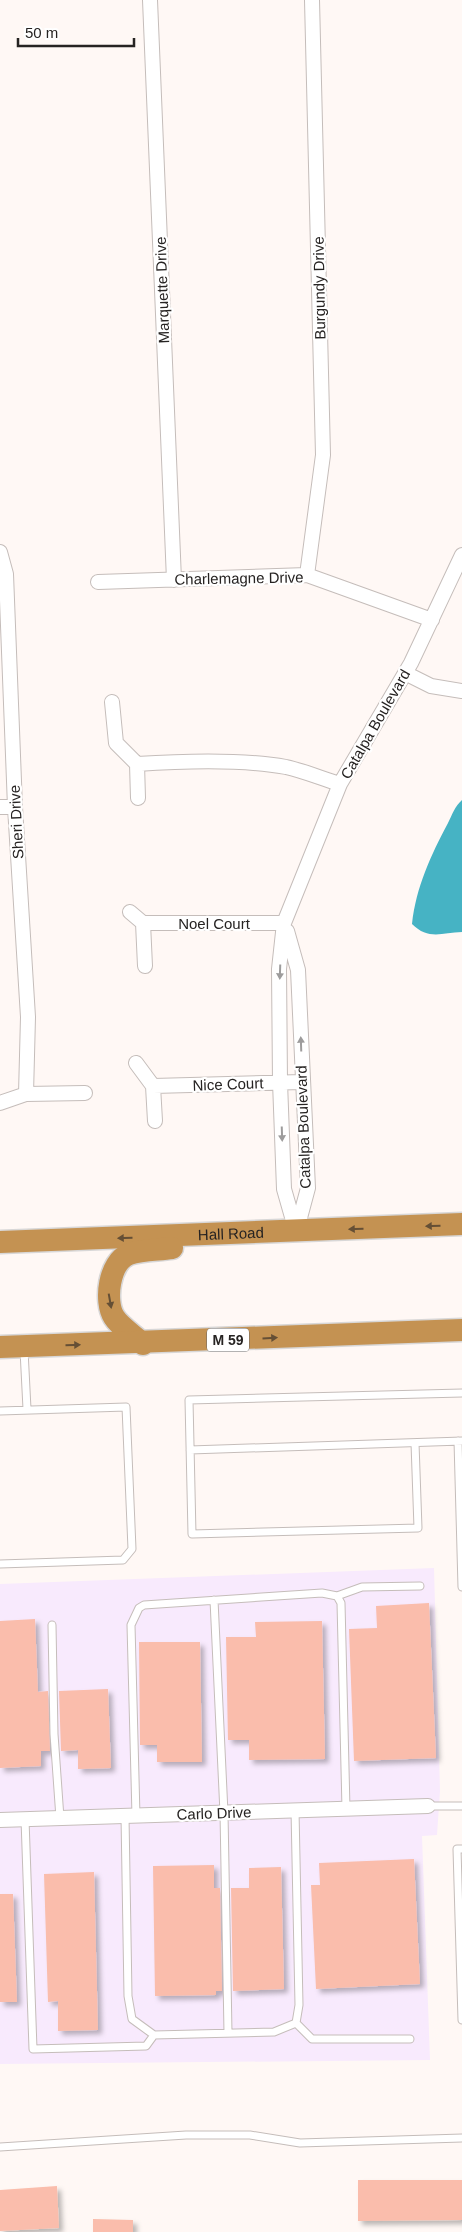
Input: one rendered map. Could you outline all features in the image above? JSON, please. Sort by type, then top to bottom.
[{"type":"highway","name":"Hall Road","points":[[0,1242],[462,1224]]},
{"type":"highway","points":[[143,1344],[114,1317],[109,1296],[109,1281],[115,1268],[127,1255],[296,1231]]},
{"type":"highway","name":"M 59","points":[[0,1347],[143,1344],[462,1330]]},
{"type":"street","name":"Marquette Drive","points":[[150,0],[174,580]]},
{"type":"street","name":"Burgundy Drive","points":[[307,575],[323,455],[312,0]]},
{"type":"street","name":"Sheri Drive","points":[[0,552],[6,574],[15,807],[28,1017],[26,1094]]},
{"type":"street","name":"Catalpa Boulevard","points":[[296,1231],[284,1189],[280,1082],[279,970],[284,924],[340,784],[405,673],[462,555]]},
{"type":"street","name":"Charlemagne Drive","points":[[98,582],[307,575],[432,620]]},
{"type":"street","points":[[405,673],[431,686],[462,691]]},
{"type":"street","points":[[112,702],[116,743],[137,764],[138,798]]},
{"type":"street","points":[[137,764],[176,762],[265,764],[288,768],[340,784]]},
{"type":"street","points":[[0,807],[15,807]]},
{"type":"street","points":[[130,912],[144,924],[145,966]]},
{"type":"street","name":"Noel Court","points":[[144,924],[284,924]]},
{"type":"street","name":"Catalpa Boulevard","points":[[284,924],[298,970],[308,1188],[296,1231]]},
{"type":"street","points":[[136,1063],[153,1086],[155,1121]]},
{"type":"street","name":"Nice Court","points":[[153,1086],[302,1082]]},
{"type":"street","points":[[0,1103],[26,1094],[85,1093]]},
{"type":"street","name":"Carlo Drive","points":[[0,1820],[428,1806]]},
{"type":"lane","points":[[24,1347],[27,1409]]},
{"type":"lane","points":[[415,1442],[418,1528],[192,1534],[189,1400],[462,1393]]},
{"type":"lane","points":[[0,1411],[126,1407],[132,1549],[123,1560],[0,1564]]},
{"type":"lane","points":[[190,1450],[460,1441],[462,1586]]},
{"type":"lane","points":[[296,2022],[274,2032],[154,2035],[132,2019],[128,1996],[131,1625],[139,1608],[144,1604],[322,1593],[336,1596],[362,1587],[420,1586]]},
{"type":"lane","points":[[336,1596],[341,1603],[346,1809]]},
{"type":"lane","points":[[214,1600],[224,1813],[228,2033]]},
{"type":"lane","points":[[52,1625],[54,1734],[60,1818]]},
{"type":"lane","points":[[428,1806],[462,1806]]},
{"type":"lane","points":[[295,1810],[299,2005],[296,2022]]},
{"type":"lane","points":[[25,1819],[33,2049],[146,2046],[154,2035]]},
{"type":"lane","points":[[462,1849],[457,1850],[460,1895],[462,2020]]},
{"type":"lane","points":[[296,2022],[312,2039],[410,2039]]},
{"type":"lane","points":[[0,2147],[186,2135],[250,2135],[300,2143],[462,2138]]},
{"type":"shaded area","points":[[434,1568],[440,1791],[437,1835],[422,1836],[430,2060],[0,2064],[0,1584]]},
{"type":"water","points":[[462,800],[462,932],[429,934],[412,924],[417,897],[436,847],[457,805]]},
{"type":"building","points":[[429,1603],[436,1758],[354,1761],[349,1629],[377,1628],[376,1606]]},
{"type":"building","points":[[35,1619],[38,1692],[48,1691],[50,1751],[41,1751],[41,1766],[0,1768],[0,1621]]},
{"type":"building","points":[[322,1621],[325,1759],[249,1760],[249,1740],[228,1740],[226,1637],[256,1637],[255,1622]]},
{"type":"building","points":[[139,1642],[200,1642],[202,1762],[157,1762],[157,1745],[140,1745]]},
{"type":"building","points":[[108,1689],[111,1768],[78,1769],[78,1750],[61,1751],[59,1691]]},
{"type":"building","points":[[414,1859],[420,1984],[316,1989],[311,1885],[320,1885],[319,1863]]},
{"type":"building","points":[[214,1865],[214,1888],[220,1888],[222,1991],[216,1991],[216,1995],[155,1996],[153,1866]]},
{"type":"building","points":[[281,1867],[284,1989],[233,1991],[231,1888],[249,1888],[249,1868]]},
{"type":"building","points":[[94,1872],[98,2030],[58,2031],[58,2001],[48,2002],[44,1874]]},
{"type":"building","points":[[0,1894],[13,1894],[17,2002],[0,2002]]},
{"type":"building","points":[[358,2180],[462,2180],[462,2220],[358,2221]]},
{"type":"building","points":[[57,2186],[59,2228],[0,2231],[0,2190]]},
{"type":"building","points":[[93,2219],[133,2220],[133,2232],[93,2232]]}]
